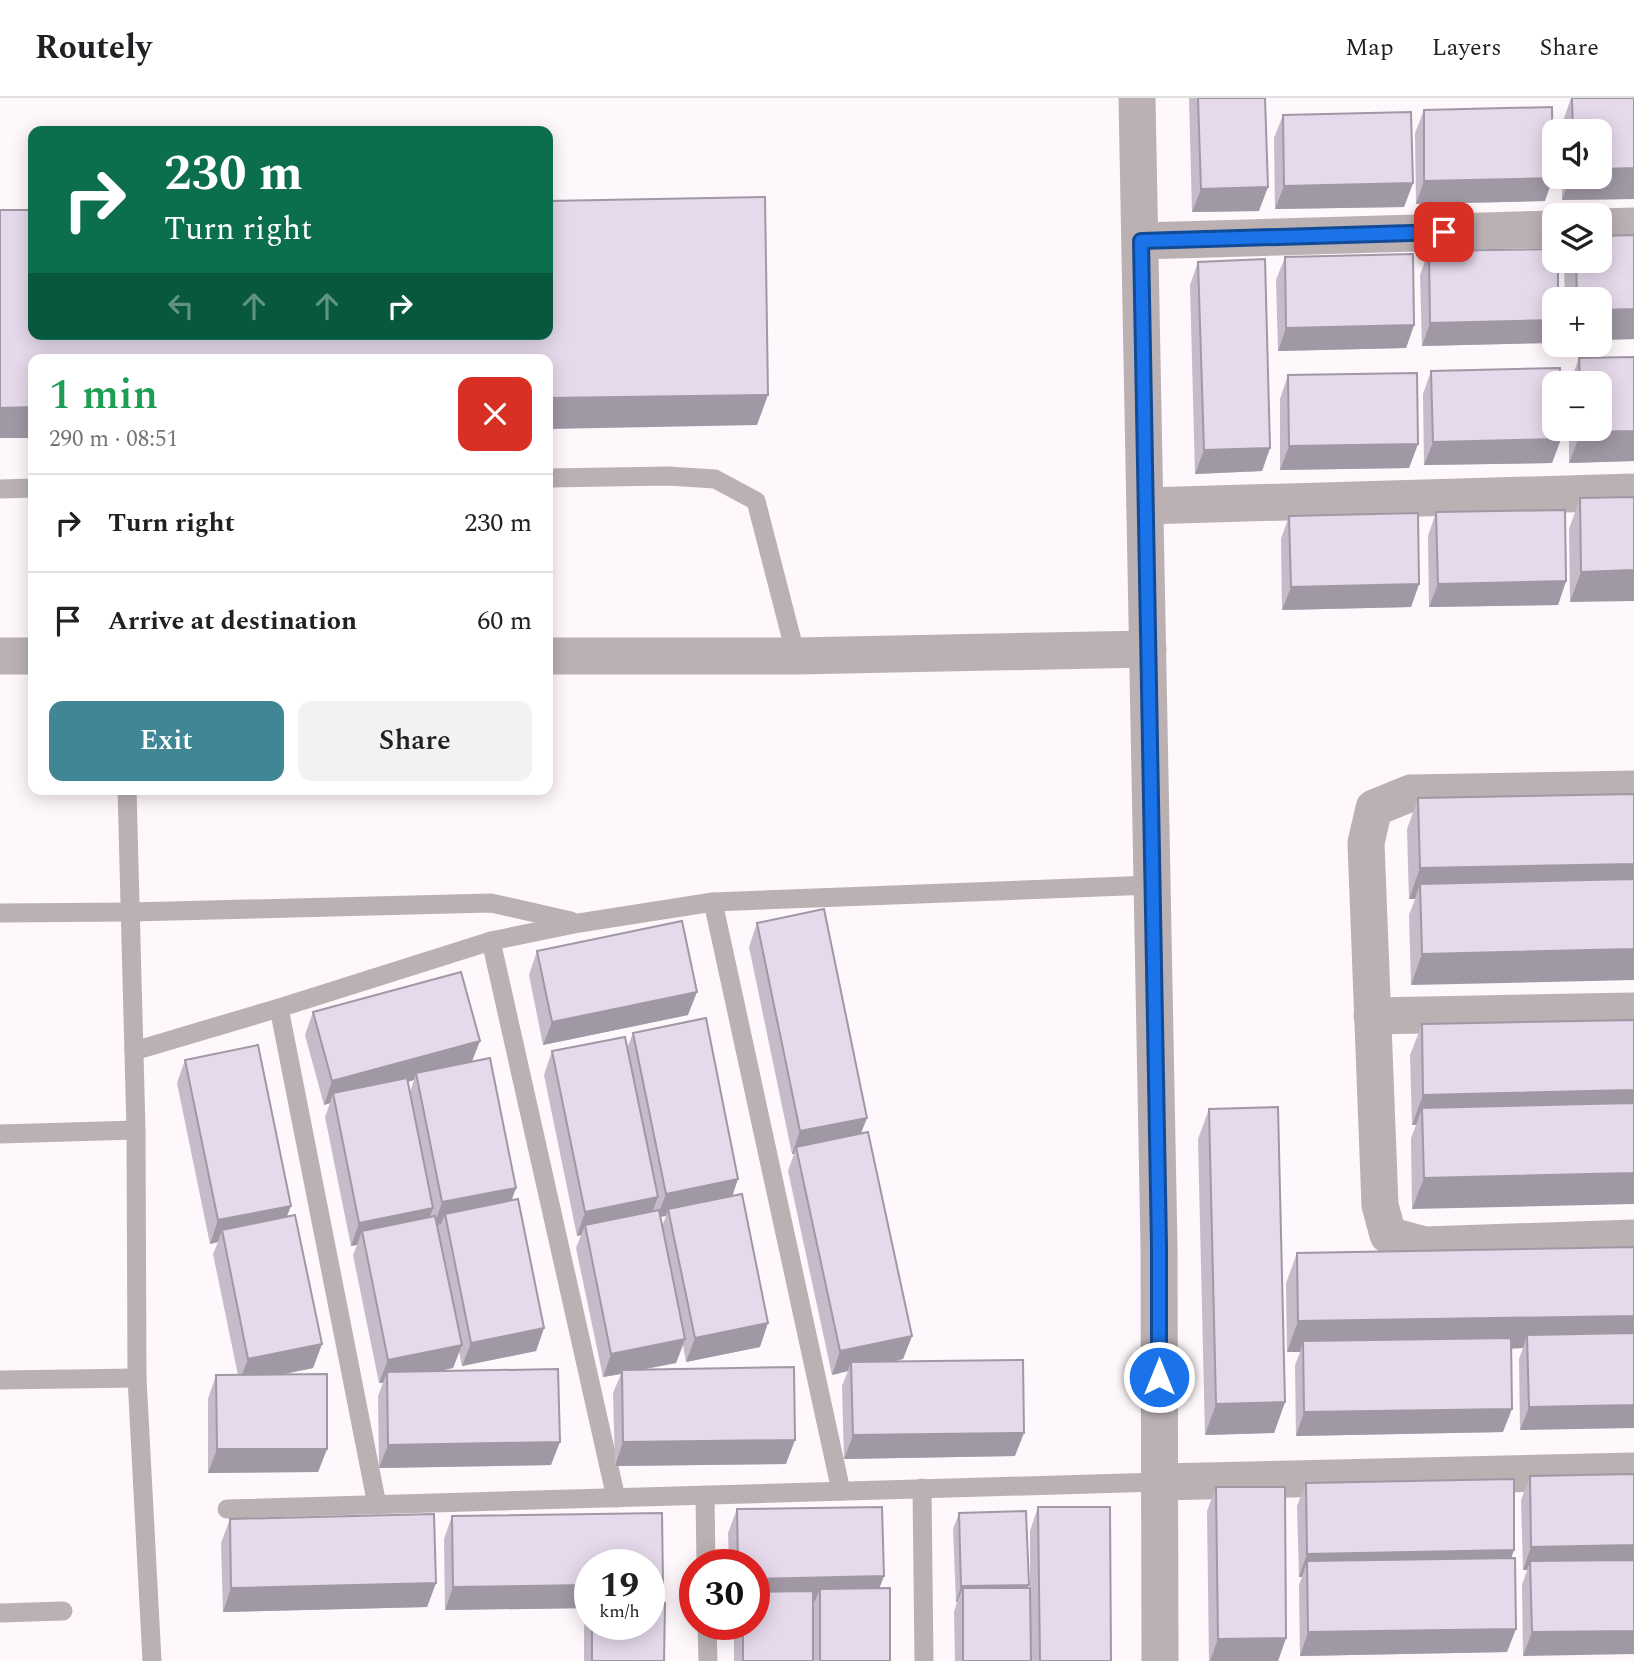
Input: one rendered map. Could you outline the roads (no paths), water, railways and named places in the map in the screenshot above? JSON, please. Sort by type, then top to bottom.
[{"type":"street","points":[[1137,98],[1159,1246],[1160,1661]]},
{"type":"street","points":[[1612,227],[1634,226]]},
{"type":"street","points":[[1141,241],[1542,229]]},
{"type":"street","points":[[1145,506],[1634,492]]},
{"type":"street","points":[[553,656],[796,656],[1148,649]]},
{"type":"street","points":[[0,656],[28,656]]},
{"type":"street","points":[[1634,789],[1411,793],[1374,808],[1366,843],[1380,1205],[1388,1235],[1425,1245],[1634,1238]]},
{"type":"street","points":[[1372,1016],[1634,1011]]},
{"type":"street","points":[[1159,1482],[1634,1471]]},
{"type":"lane","points":[[553,478],[668,476],[716,480],[756,501],[796,656]]},
{"type":"lane","points":[[0,489],[28,488]]},
{"type":"lane","points":[[127,795],[136,1130],[137,1378],[152,1661]]},
{"type":"lane","points":[[134,1051],[491,941],[579,923],[713,902],[1152,885]]},
{"type":"lane","points":[[0,913],[491,902],[579,923]]},
{"type":"lane","points":[[713,902],[841,1491]]},
{"type":"lane","points":[[491,941],[616,1498]]},
{"type":"lane","points":[[279,1008],[377,1505]]},
{"type":"lane","points":[[0,1134],[136,1130]]},
{"type":"lane","points":[[0,1380],[137,1378]]},
{"type":"lane","points":[[227,1509],[1159,1482]]},
{"type":"lane","points":[[922,1489],[924,1661]]},
{"type":"lane","points":[[705,1495],[706,1549]]},
{"type":"lane","points":[[0,1613],[63,1611]]},
{"type":"lane","points":[[707,1640],[708,1661]]}]
